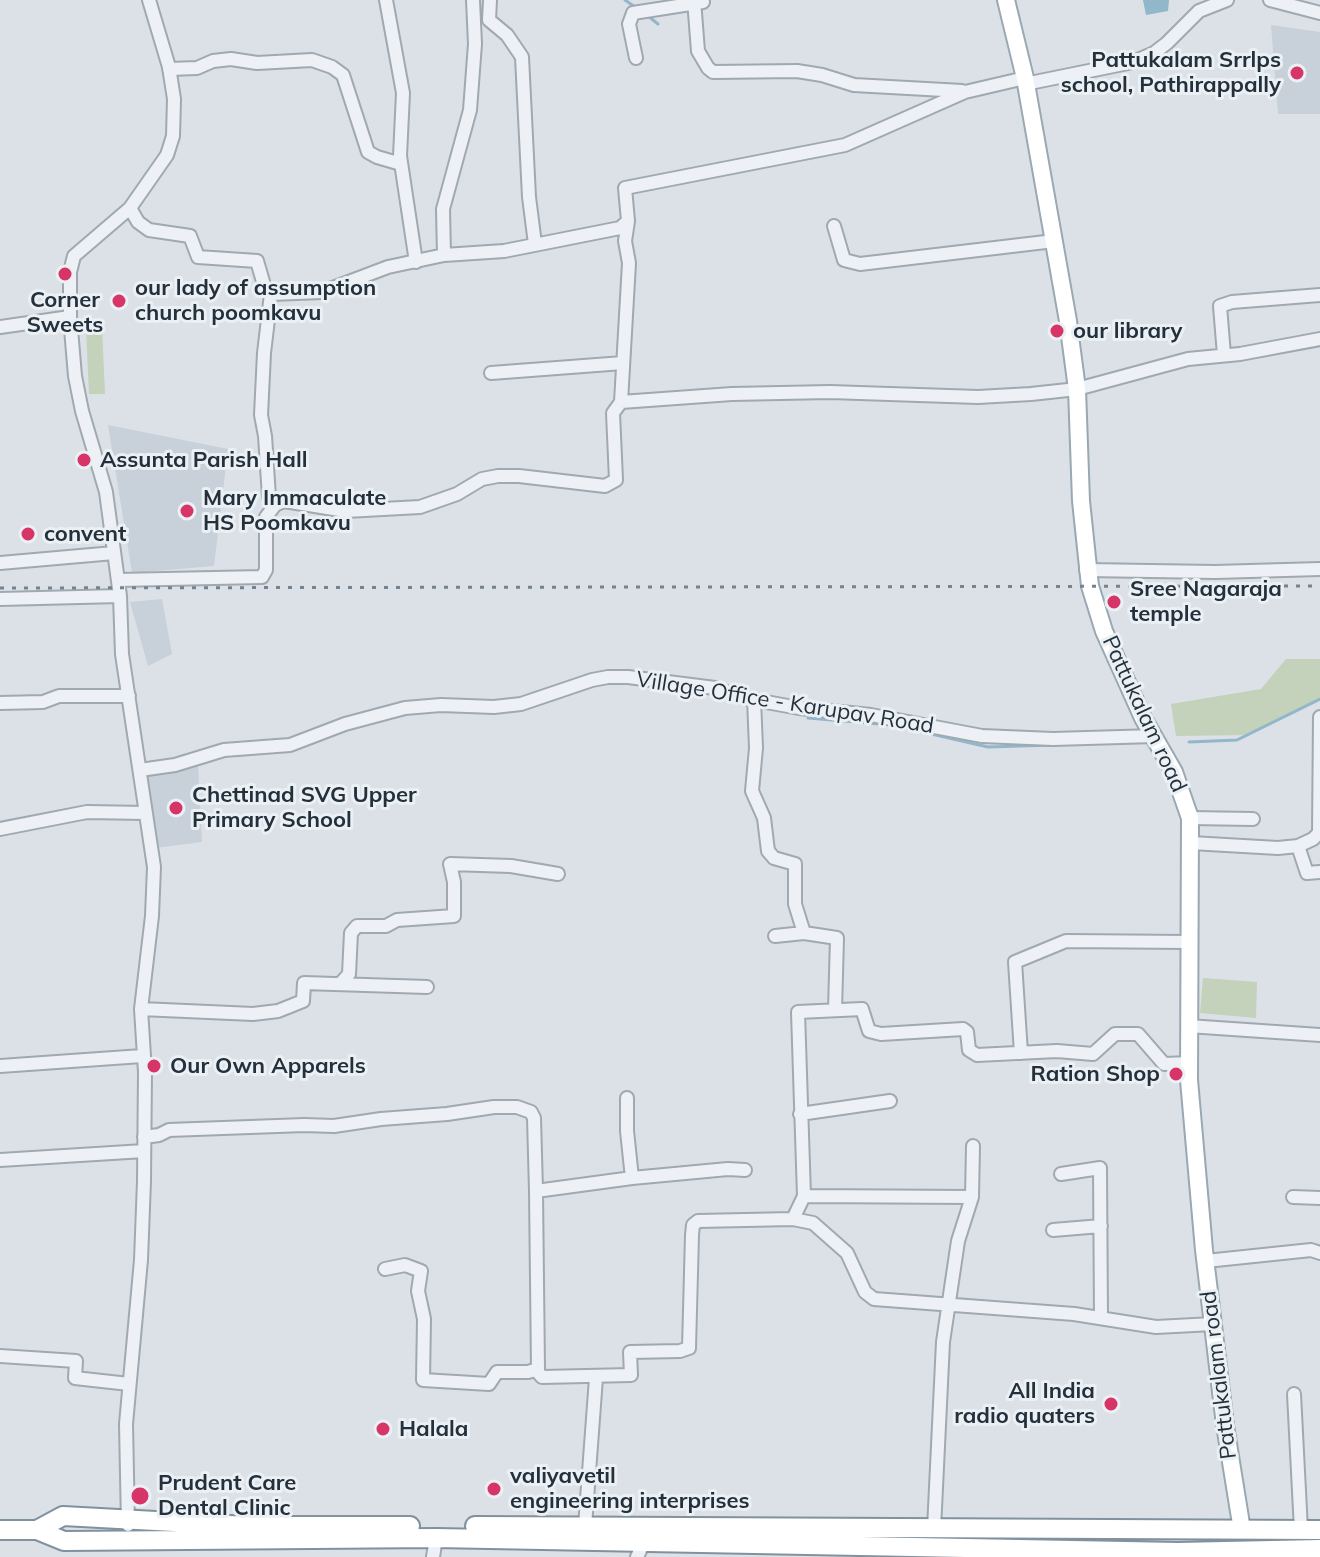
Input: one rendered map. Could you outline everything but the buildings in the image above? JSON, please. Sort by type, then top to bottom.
[{"type":"highway","points":[[37,1530],[63,1516],[248,1526],[1311,1530]]},
{"type":"highway","points":[[0,1530],[37,1530],[64,1541],[104,1549],[128,1541],[436,1538],[641,1549],[862,1552],[1148,1554],[1320,1549]]},
{"type":"main road","name":"Pattukalam road","points":[[1006,0],[1025,81],[1077,389],[1086,570],[1104,631],[1143,718],[1174,772],[1190,818],[1189,1063],[1213,1324],[1229,1459],[1242,1530]]},
{"type":"street","points":[[128,1541],[126,1424],[141,1260],[144,1151],[141,1009],[147,937],[152,916],[154,867],[122,654],[120,596],[103,476],[82,411],[78,388],[70,317],[70,272],[74,256],[130,208],[167,155],[173,136],[174,99],[169,69],[149,0]]},
{"type":"street","points":[[386,0],[403,93],[401,164],[416,262]]},
{"type":"street","points":[[444,255],[443,209],[470,110],[474,54],[473,0]]},
{"type":"street","points":[[490,0],[489,20],[507,35],[522,57],[529,197],[535,244]]},
{"type":"street","points":[[118,580],[262,577],[266,570],[266,517],[275,505],[284,501],[346,511],[420,507],[457,494],[482,479],[498,476],[605,486],[616,480],[613,413],[621,402],[629,263],[625,241],[628,221],[625,188],[845,145],[965,92],[1144,58],[1167,43],[1199,11],[1227,0]]},
{"type":"street","points":[[1270,0],[1320,13]]},
{"type":"street","points":[[636,58],[629,24],[633,13],[699,2],[695,37],[698,51],[713,72],[797,71],[854,85],[965,92]]},
{"type":"street","points":[[169,69],[197,68],[213,61],[231,59],[257,63],[312,60],[332,67],[343,75],[368,152],[401,164]]},
{"type":"street","points":[[130,208],[138,222],[149,230],[190,236],[198,257],[257,261],[264,285],[271,294],[261,415],[269,497],[275,505]]},
{"type":"street","points":[[271,294],[322,292],[388,267],[444,255],[504,251],[620,228],[628,221]]},
{"type":"street","points":[[834,226],[844,260],[860,264],[1054,241]]},
{"type":"street","points":[[1224,355],[1220,306],[1232,302],[1320,295]]},
{"type":"street","points":[[0,327],[70,317]]},
{"type":"street","points":[[621,402],[732,394],[830,392],[978,397],[1077,389],[1188,359],[1320,339]]},
{"type":"street","points":[[491,373],[623,363]]},
{"type":"street","points":[[0,563],[114,553]]},
{"type":"street","points":[[1086,570],[1215,572],[1320,569]]},
{"type":"street","points":[[0,599],[120,596]]},
{"type":"street","name":"Village Office - Karupav Road","points":[[140,770],[175,765],[224,750],[290,745],[345,724],[405,708],[521,704],[608,677],[715,688],[799,708],[899,719],[982,736],[1155,736]]},
{"type":"street","points":[[0,703],[43,702],[59,696],[129,696]]},
{"type":"street","points":[[754,699],[756,748],[752,791],[764,818],[768,851],[774,858],[795,864],[795,904],[804,933]]},
{"type":"street","points":[[1191,843],[1278,848],[1298,846],[1319,833],[1320,717]]},
{"type":"street","points":[[0,829],[87,812],[145,813]]},
{"type":"street","points":[[1190,818],[1253,819]]},
{"type":"street","points":[[1298,846],[1307,873],[1320,872]]},
{"type":"street","points":[[340,984],[349,974],[351,933],[357,926],[386,926],[397,920],[454,916],[454,882],[450,864],[511,866],[558,874]]},
{"type":"street","points":[[775,936],[804,933],[837,938],[835,1010]]},
{"type":"street","points":[[1021,1053],[1015,962],[1066,941],[1189,942]]},
{"type":"street","points":[[141,1009],[253,1014],[278,1011],[303,1001],[304,983],[427,987]]},
{"type":"street","points":[[793,1219],[804,1196],[798,1012],[862,1009],[871,1033],[963,1029],[967,1032],[969,1050],[977,1055],[1057,1051],[1093,1054],[1115,1034],[1138,1034],[1164,1064],[1189,1063]]},
{"type":"street","points":[[1188,1026],[1320,1035]]},
{"type":"street","points":[[0,1066],[142,1056]]},
{"type":"street","points":[[627,1098],[632,1178]]},
{"type":"street","points":[[800,1114],[890,1101]]},
{"type":"street","points":[[144,1137],[169,1130],[334,1126],[517,1107],[527,1109],[534,1118],[536,1370],[542,1377],[631,1375],[630,1352],[689,1348],[695,1222],[793,1219],[813,1223],[847,1253],[869,1297],[1101,1318],[1156,1327],[1213,1324]]},
{"type":"street","points":[[934,1529],[941,1361],[958,1241],[972,1197],[973,1146]]},
{"type":"street","points":[[0,1160],[144,1151]]},
{"type":"street","points":[[1061,1174],[1100,1168],[1101,1318]]},
{"type":"street","points":[[536,1191],[632,1178],[745,1170]]},
{"type":"street","points":[[804,1196],[972,1197]]},
{"type":"street","points":[[1293,1197],[1320,1198]]},
{"type":"street","points":[[1053,1230],[1101,1226]]},
{"type":"street","points":[[1206,1261],[1311,1250],[1320,1253]]},
{"type":"street","points":[[385,1269],[405,1265],[421,1271],[418,1291],[424,1319],[423,1380],[489,1384],[497,1372],[536,1370]]},
{"type":"street","points":[[0,1356],[76,1361],[75,1378],[129,1384]]},
{"type":"street","points":[[585,1526],[596,1378]]},
{"type":"street","points":[[1294,1394],[1311,1530]]},
{"type":"street","points":[[433,1557],[436,1538]]},
{"type":"shaded area","name":"Pattukalam Srrlps school, Pathirappally","points":[[1271,25],[1320,32],[1320,114],[1278,114]]},
{"type":"shaded area","points":[[108,425],[228,449],[214,566],[132,573]]},
{"type":"shaded area","points":[[162,599],[172,654],[148,666],[130,602]]},
{"type":"shaded area","name":"Chettinad SVG Upper Primary School","points":[[198,765],[202,842],[155,848],[147,775]]},
{"type":"green space","points":[[102,326],[105,394],[89,394],[86,327]]},
{"type":"green space","points":[[1286,659],[1320,659],[1320,698],[1250,735],[1176,736],[1171,704],[1261,689]]},
{"type":"green space","points":[[1203,978],[1257,982],[1256,1018],[1200,1013]]},
{"type":"water","points":[[1143,0],[1169,0],[1168,11],[1146,15]]},
{"type":"waterway","points":[[625,0],[635,7]]},
{"type":"waterway","points":[[648,16],[658,24]]},
{"type":"waterway","points":[[1189,742],[1237,740],[1320,699]]},
{"type":"waterway","points":[[808,718],[892,725],[988,747],[1055,745]]},
{"type":"railway","points":[[0,588],[1320,586]]},
{"type":"place","name":"Pattukalam Srrlps school, Pathirappally","points":[[1297,73]]},
{"type":"place","name":"Corner Sweets","points":[[65,274]]},
{"type":"place","name":"our lady of assumption church poomkavu","points":[[119,301]]},
{"type":"place","name":"our library","points":[[1057,331]]},
{"type":"place","name":"Assunta Parish Hall","points":[[84,460]]},
{"type":"place","name":"Mary Immaculate HS Poomkavu","points":[[187,511]]},
{"type":"place","name":"convent","points":[[28,534]]},
{"type":"place","name":"Sree Nagaraja temple","points":[[1114,602]]},
{"type":"place","name":"Chettinad SVG Upper Primary School","points":[[176,808]]},
{"type":"place","name":"Our Own Apparels","points":[[154,1066]]},
{"type":"place","name":"Ration Shop","points":[[1176,1074]]},
{"type":"place","name":"All India radio quaters","points":[[1111,1404]]},
{"type":"place","name":"Halala","points":[[383,1429]]},
{"type":"place","name":"valiyavetil engineering interprises","points":[[494,1489]]},
{"type":"place","name":"Prudent Care Dental Clinic","points":[[140,1496]]}]
